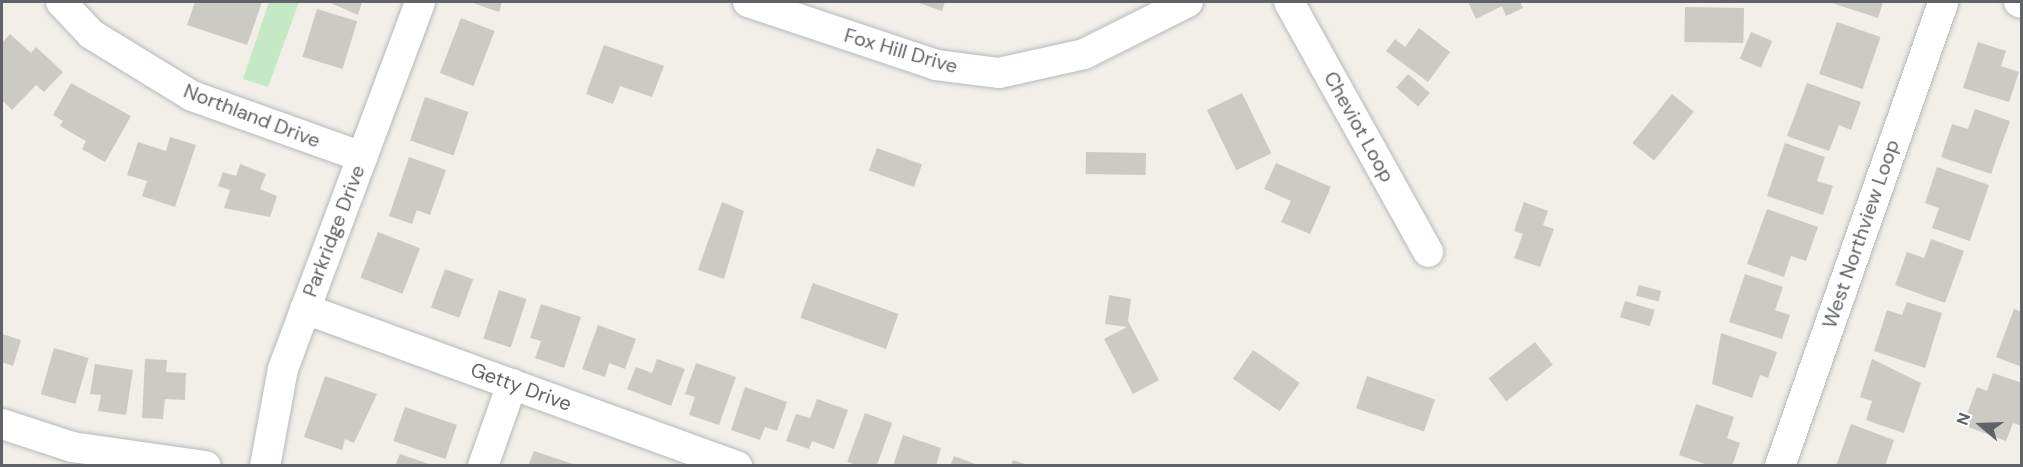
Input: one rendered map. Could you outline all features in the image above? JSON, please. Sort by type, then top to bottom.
[{"type":"street","name":"Northland Drive","points":[[62,2],[91,34],[192,96],[362,157]]},
{"type":"street","name":"Parkridge Drive","points":[[265,465],[277,393],[305,309],[420,2]]},
{"type":"street","name":"Fox Hill Drive","points":[[748,2],[936,65],[999,73],[1063,61],[1188,2]]},
{"type":"street","name":"Cheviot Loop","points":[[1289,2],[1428,252]]},
{"type":"street","name":"West Northview Loop","points":[[1780,465],[1943,2]]},
{"type":"street","name":"Getty Drive","points":[[305,309],[737,465]]},
{"type":"street","points":[[483,465],[512,384]]},
{"type":"street","points":[[2,424],[72,447],[206,465]]},
{"type":"green space","points":[[269,2],[299,2],[268,87],[243,79]]},
{"type":"building","points":[[195,2],[262,2],[247,45],[187,25]]},
{"type":"building","points":[[328,2],[362,2],[358,15]]},
{"type":"building","points":[[470,2],[502,2],[499,12]]},
{"type":"building","points":[[916,2],[945,2],[942,11]]},
{"type":"building","points":[[1468,2],[1520,2],[1523,8],[1506,16],[1502,6],[1476,19]]},
{"type":"building","points":[[1829,2],[1883,2],[1878,18]]},
{"type":"building","points":[[1685,7],[1744,8],[1743,43],[1684,42]]},
{"type":"building","points":[[317,9],[357,21],[343,69],[302,57]]},
{"type":"building","points":[[461,18],[495,31],[473,86],[440,73]]},
{"type":"building","points":[[1837,22],[1880,37],[1863,89],[1819,74]]},
{"type":"building","points":[[1419,28],[1450,52],[1428,82],[1386,51],[1395,39],[1405,47]]},
{"type":"building","points":[[1751,32],[1772,41],[1761,68],[1740,59]]},
{"type":"building","points":[[10,34],[31,53],[36,47],[63,72],[44,92],[36,85],[12,110],[2,100],[2,43]]},
{"type":"building","points":[[1978,42],[2006,51],[2001,66],[2019,72],[2009,102],[1963,88]]},
{"type":"building","points":[[604,45],[664,66],[652,97],[620,86],[613,104],[586,94]]},
{"type":"building","points":[[1408,74],[1430,93],[1418,107],[1396,88]]},
{"type":"building","points":[[71,83],[131,116],[105,162],[82,149],[86,141],[60,126],[63,121],[53,115]]},
{"type":"building","points":[[1807,83],[1861,102],[1851,130],[1839,125],[1829,151],[1787,136]]},
{"type":"building","points":[[1242,93],[1271,153],[1236,170],[1207,110]]},
{"type":"building","points":[[1672,94],[1694,112],[1654,161],[1632,143]]},
{"type":"building","points":[[425,97],[468,112],[454,155],[410,140]]},
{"type":"building","points":[[1975,109],[2010,121],[1991,174],[1941,157],[1952,124],[1968,129]]},
{"type":"building","points":[[170,137],[196,145],[175,207],[142,196],[147,181],[127,175],[138,142],[166,151]]},
{"type":"building","points":[[1785,143],[1825,157],[1817,181],[1833,186],[1823,215],[1767,196]]},
{"type":"building","points":[[877,148],[922,164],[914,187],[869,171]]},
{"type":"building","points":[[1086,152],[1146,153],[1146,175],[1086,174]]},
{"type":"building","points":[[409,157],[446,170],[430,215],[417,210],[412,224],[389,216]]},
{"type":"building","points":[[1276,163],[1331,187],[1310,234],[1281,222],[1291,201],[1264,189]]},
{"type":"building","points":[[240,164],[266,174],[260,189],[277,196],[270,217],[224,208],[230,190],[218,186],[223,172],[236,176]]},
{"type":"building","points":[[1937,167],[1989,185],[1970,241],[1932,228],[1939,208],[1925,203]]},
{"type":"building","points":[[722,202],[744,211],[724,279],[698,270]]},
{"type":"building","points":[[1524,202],[1548,211],[1543,225],[1554,229],[1540,267],[1514,258],[1523,234],[1514,231]]},
{"type":"building","points":[[1767,209],[1818,227],[1806,261],[1791,256],[1784,277],[1747,264]]},
{"type":"building","points":[[378,232],[420,248],[402,294],[360,278]]},
{"type":"building","points":[[1931,239],[1964,251],[1945,303],[1895,285],[1907,252],[1924,258]]},
{"type":"building","points":[[445,269],[473,279],[459,318],[431,308]]},
{"type":"building","points":[[1745,274],[1783,287],[1775,310],[1790,315],[1782,339],[1729,322]]},
{"type":"building","points":[[813,283],[899,314],[886,349],[800,318]]},
{"type":"building","points":[[1639,285],[1661,291],[1658,302],[1636,296]]},
{"type":"building","points":[[499,290],[527,299],[511,347],[483,339]]},
{"type":"building","points":[[1109,295],[1131,299],[1128,321],[1159,380],[1133,394],[1104,339],[1127,327],[1105,324]]},
{"type":"building","points":[[1625,301],[1655,310],[1650,326],[1620,317]]},
{"type":"building","points":[[1907,302],[1942,313],[1925,368],[1874,351],[1887,310],[1902,315]]},
{"type":"building","points":[[541,304],[581,317],[564,368],[535,358],[541,341],[530,338]]},
{"type":"building","points":[[2014,309],[2022,312],[2022,367],[1996,357]]},
{"type":"building","points":[[598,325],[636,339],[625,369],[609,363],[605,377],[582,369]]},
{"type":"building","points":[[1721,333],[1777,352],[1768,378],[1760,375],[1752,398],[1712,384]]},
{"type":"building","points":[[2,334],[21,340],[13,366],[2,362]]},
{"type":"building","points":[[1535,342],[1553,365],[1506,401],[1489,378]]},
{"type":"building","points":[[54,348],[89,358],[75,404],[41,394]]},
{"type":"building","points":[[1253,350],[1300,383],[1280,411],[1233,379]]},
{"type":"building","points":[[145,359],[167,360],[166,372],[186,373],[185,400],[165,399],[163,419],[142,418]]},
{"type":"building","points":[[657,359],[685,369],[671,406],[627,389],[636,367],[652,373]]},
{"type":"building","points":[[1872,359],[1921,383],[1904,433],[1866,420],[1872,401],[1860,397]]},
{"type":"building","points":[[696,363],[736,377],[719,425],[689,415],[695,397],[685,394]]},
{"type":"building","points":[[95,364],[133,370],[126,415],[98,411],[101,395],[90,394]]},
{"type":"building","points":[[1993,373],[2022,383],[2022,426],[2013,423],[2006,441],[1963,425],[1977,387],[1987,391]]},
{"type":"building","points":[[325,376],[377,394],[354,443],[345,439],[342,450],[304,437]]},
{"type":"building","points":[[1367,376],[1435,399],[1424,432],[1356,408]]},
{"type":"building","points":[[745,387],[787,402],[777,431],[765,427],[760,440],[731,430]]},
{"type":"building","points":[[817,399],[848,410],[834,449],[812,441],[809,449],[786,441],[796,414],[810,418]]},
{"type":"building","points":[[1696,404],[1734,417],[1727,438],[1740,443],[1732,466],[1711,466],[1679,455]]},
{"type":"building","points":[[405,407],[457,425],[445,459],[393,441]]},
{"type":"building","points":[[865,413],[892,423],[877,466],[859,466],[847,462]]},
{"type":"building","points":[[1851,424],[1894,440],[1885,466],[1836,466]]},
{"type":"building","points":[[903,435],[941,448],[936,466],[893,466]]},
{"type":"building","points":[[534,451],[576,465],[576,466],[528,466]]},
{"type":"building","points":[[400,454],[432,465],[432,466],[395,466]]},
{"type":"building","points":[[954,456],[978,465],[978,466],[950,466]]},
{"type":"building","points":[[1013,460],[1028,465],[1028,466],[1011,466]]}]
